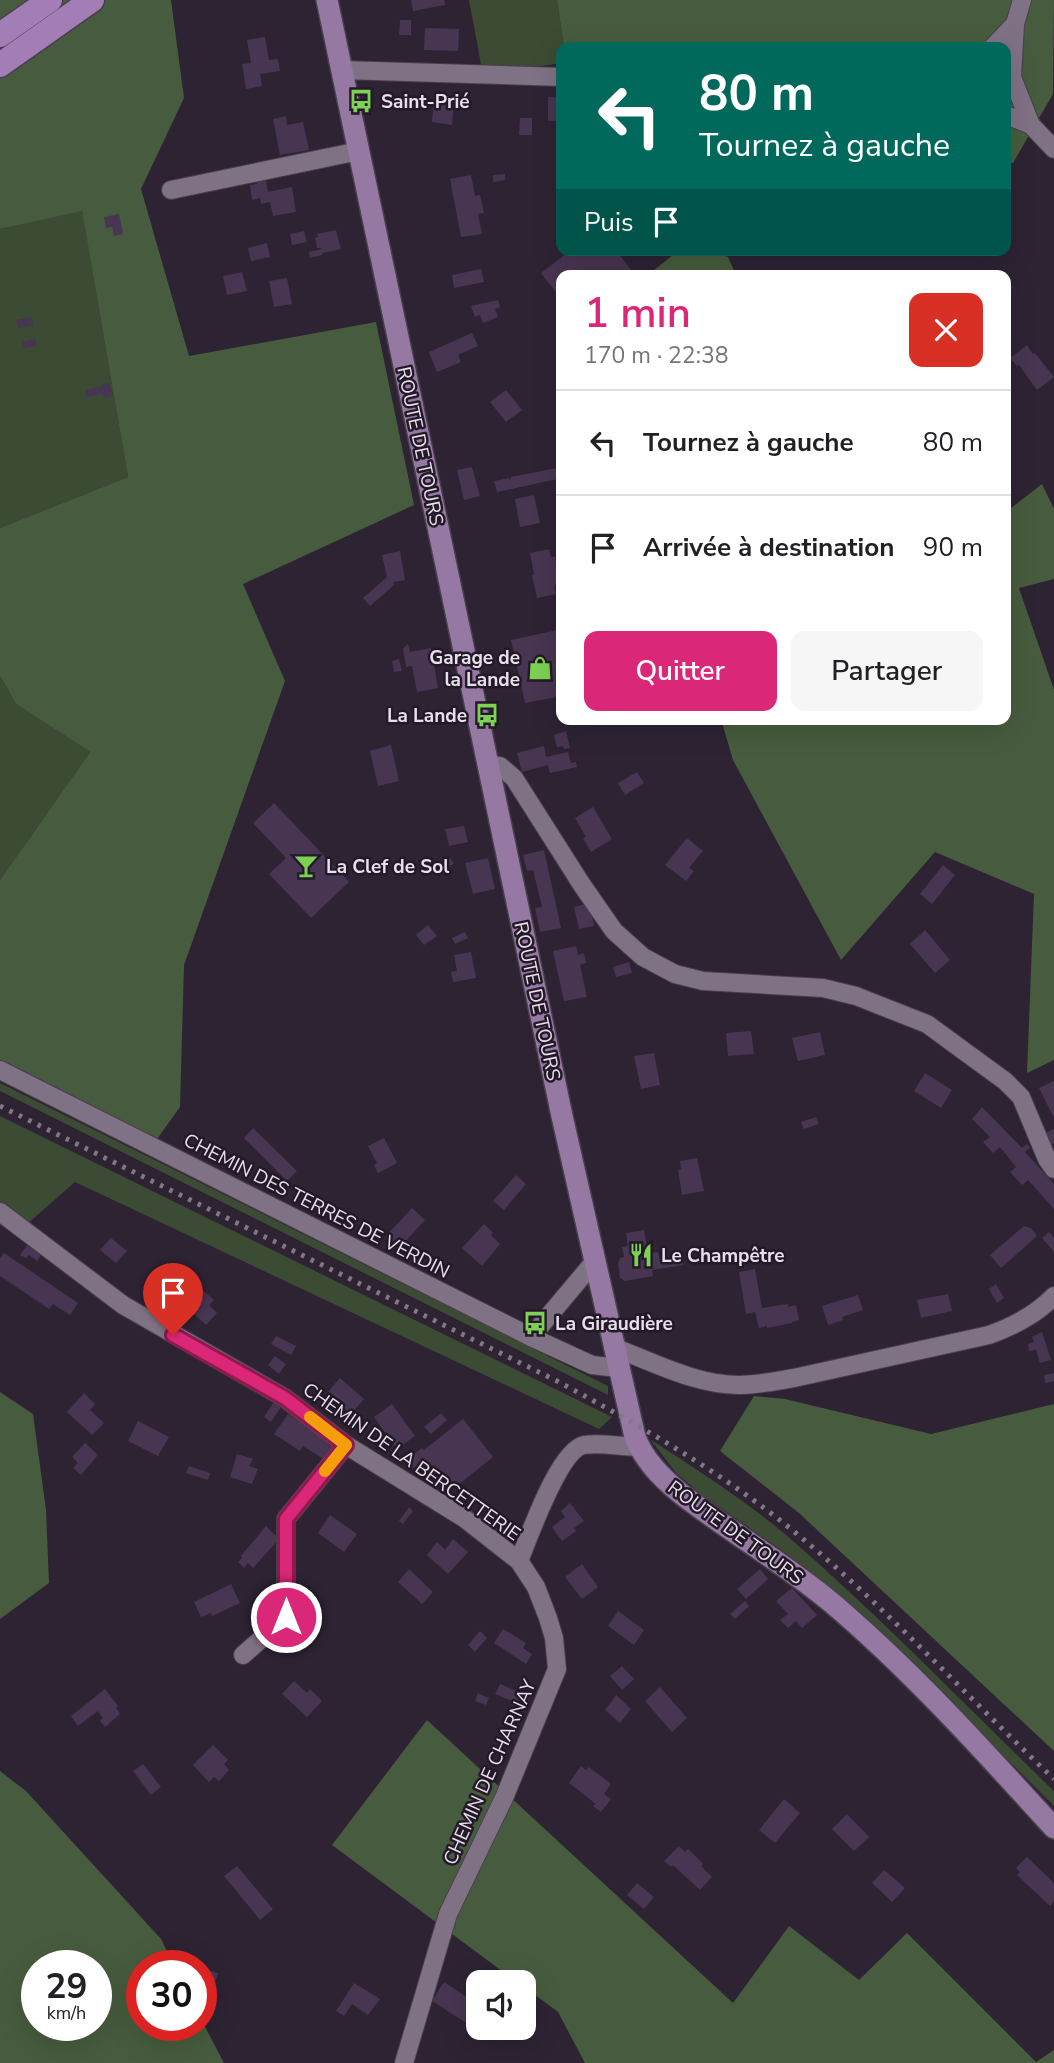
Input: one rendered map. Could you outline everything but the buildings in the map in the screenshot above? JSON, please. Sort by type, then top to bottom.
[{"type":"highway","points":[[0,35],[50,0]]},
{"type":"highway","points":[[0,65],[92,0]]},
{"type":"main road","name":"ROUTE DE TOURS","points":[[327,0],[594,1262],[635,1437],[655,1469],[680,1493],[830,1601],[869,1636],[921,1686],[1054,1828]]},
{"type":"street","points":[[1022,0],[1016,24],[1012,77],[1031,125],[1054,149]]},
{"type":"street","points":[[998,42],[1016,24]]},
{"type":"street","points":[[342,69],[556,77]]},
{"type":"street","points":[[1011,117],[1031,125]]},
{"type":"street","points":[[171,190],[359,151]]},
{"type":"street","points":[[488,765],[500,766],[514,778],[582,886],[614,931],[643,957],[676,974],[703,981],[822,988],[856,996],[927,1024],[1005,1081],[1021,1097],[1047,1159],[1054,1169]]},
{"type":"street","name":"CHEMIN DES TERRES DE VERDIN","points":[[0,1070],[531,1337],[592,1365],[616,1358],[706,1380],[740,1385],[762,1383],[989,1335],[1025,1319],[1054,1296]]},
{"type":"street","name":"CHEMIN DE LA BERCETTERIE","points":[[0,1212],[123,1305],[285,1398],[346,1445],[464,1518],[519,1561]]},
{"type":"street","points":[[531,1337],[594,1262]]},
{"type":"street","points":[[243,1656],[286,1617],[286,1519],[346,1445]]},
{"type":"street","points":[[519,1561],[555,1478],[571,1452],[583,1445],[639,1447]]},
{"type":"street","name":"CHEMIN DE CHARNAY","points":[[404,2063],[448,1913],[504,1798],[557,1669],[554,1638],[548,1618],[536,1587],[519,1561]]},
{"type":"green space","points":[[0,0],[171,0],[184,98],[141,189],[189,356],[376,322],[414,505],[243,584],[285,681],[184,965],[180,1107],[152,1146],[0,1060],[0,880],[90,752],[16,704],[0,676],[0,528],[128,477],[82,211],[0,229]]},
{"type":"green space","points":[[469,0],[557,0],[563,42],[556,42],[556,64],[483,75]]},
{"type":"green space","points":[[557,0],[1054,0],[1053,94],[1013,163],[1011,42],[563,42]]},
{"type":"green space","points":[[82,210],[128,477],[0,528],[0,229]]},
{"type":"green space","points":[[672,256],[725,256],[728,257],[734,270],[654,270]]},
{"type":"green space","points":[[1042,484],[1054,509],[1054,579],[1019,588],[1054,690],[1054,1060],[1027,1073],[1034,894],[935,852],[841,960],[733,760],[723,725],[1011,725],[1011,508]]},
{"type":"green space","points":[[0,676],[16,704],[90,752],[0,880]]},
{"type":"green space","points":[[0,1083],[608,1386],[608,1395],[0,1091]]},
{"type":"green space","points":[[0,1116],[612,1417],[599,1429],[75,1182],[26,1225],[0,1204]]},
{"type":"green space","points":[[0,1392],[33,1414],[46,1510],[49,1583],[0,1619]]},
{"type":"green space","points":[[754,1396],[785,1399],[931,1434],[1054,1404],[1054,1751],[799,1513],[720,1451]]},
{"type":"green space","points":[[650,1439],[753,1509],[820,1565],[1054,1791],[1054,1806],[832,1589],[702,1495],[676,1473]]},
{"type":"green space","points":[[427,1720],[733,2003],[789,1926],[859,1980],[907,1933],[1036,2062],[1054,2050],[1054,2063],[585,2063],[558,2012],[536,1996],[536,1970],[500,1970],[332,1845]]},
{"type":"green space","points":[[0,1771],[26,1791],[161,1939],[166,1950],[126,1950],[126,2041],[212,2041],[224,2063],[0,2063]]},
{"type":"railway","points":[[0,1106],[557,1381],[644,1429],[700,1464],[781,1521],[852,1582],[1054,1779]]},
{"type":"slow traffic","points":[[310,1417],[346,1445],[325,1471]]},
{"type":"place","name":"Saint-Prié","points":[[361,101]]},
{"type":"place","name":"Garage de la Lande","points":[[540,668]]},
{"type":"place","name":"La Lande","points":[[487,715]]},
{"type":"place","name":"La Clef de Sol","points":[[306,866]]},
{"type":"place","name":"Le Champêtre","points":[[641,1255]]},
{"type":"place","name":"La Giraudière","points":[[535,1323]]},
{"type":"route","points":[[173,1335],[285,1398],[346,1445],[286,1519],[286,1617]]}]
